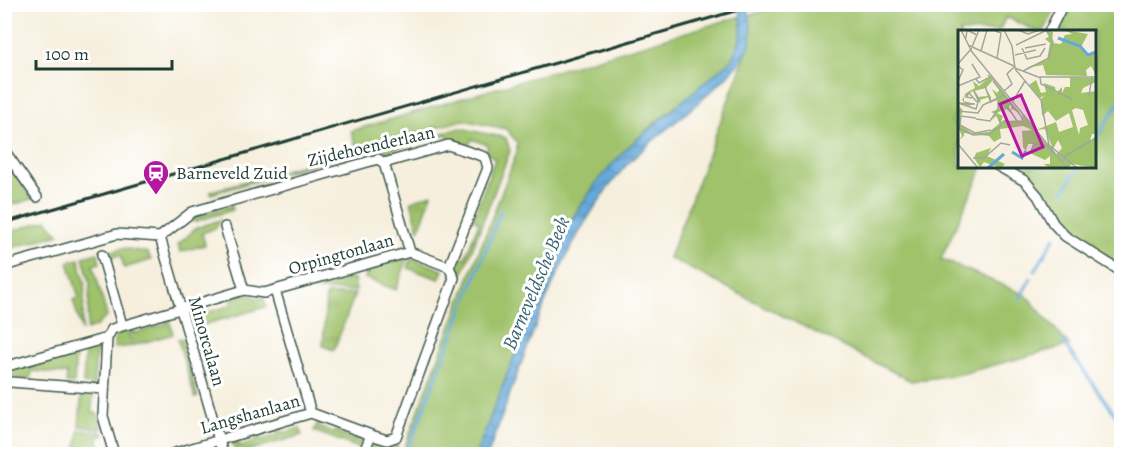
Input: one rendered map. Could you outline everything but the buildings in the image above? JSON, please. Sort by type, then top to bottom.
[{"type":"street","points":[[1050,30],[1063,4]]},
{"type":"street","name":"Zijdehoenderlaan","points":[[160,237],[192,212],[378,159],[384,163],[453,145],[485,157],[488,162],[449,267],[454,278],[396,437],[387,440],[371,435]]},
{"type":"street","points":[[4,150],[37,197]]},
{"type":"street","points":[[384,163],[410,252]]},
{"type":"street","points":[[1002,168],[1025,181],[1065,236],[1122,272]]},
{"type":"street","points":[[225,227],[244,291]]},
{"type":"street","points":[[4,266],[117,234],[160,237]]},
{"type":"street","name":"Minorcalaan","points":[[160,237],[223,454]]},
{"type":"street","name":"Orpingtonlaan","points":[[122,325],[244,291],[259,293],[275,290],[410,252],[449,267]]},
{"type":"street","points":[[102,255],[122,325],[112,329],[107,338],[103,416],[114,454]]},
{"type":"street","name":"Orpingtonlaan","points":[[275,290],[311,413]]},
{"type":"street","points":[[104,389],[10,382],[6,380],[4,369],[107,338]]},
{"type":"street","name":"Langshanlaan","points":[[172,454],[311,413],[371,435]]},
{"type":"street","points":[[363,454],[371,435]]},
{"type":"green space","points":[[792,4],[1058,5],[1045,30],[1034,30],[1006,17],[1000,30],[958,30],[958,108],[952,122],[958,125],[958,168],[983,168],[941,259],[1026,295],[1069,345],[961,374],[911,381],[669,258],[751,40],[749,15]]},
{"type":"green space","points":[[1067,5],[1121,5],[1121,267],[1066,228],[1037,185],[1010,168],[1096,168],[1096,30],[1054,30]]},
{"type":"green space","points":[[741,16],[740,39],[731,60],[715,77],[666,113],[616,160],[581,204],[561,236],[476,454],[402,454],[517,152],[517,142],[506,129],[463,120],[357,149],[351,131]]},
{"type":"green space","points":[[460,128],[506,138],[510,151],[399,439],[461,273],[457,265],[460,257],[465,258],[479,222],[473,219],[495,159],[486,152],[488,145],[472,139],[469,145],[450,141],[447,134],[392,150],[391,157],[382,150]]},
{"type":"green space","points":[[330,157],[330,159],[211,194],[211,191]]},
{"type":"green space","points":[[5,159],[32,199],[5,207]]},
{"type":"green space","points":[[332,164],[333,167],[214,201],[213,199]]},
{"type":"green space","points":[[432,194],[419,230],[411,201]]},
{"type":"green space","points":[[232,205],[233,210],[194,222],[189,218]]},
{"type":"green space","points":[[47,220],[59,234],[5,250],[5,233]]},
{"type":"green space","points":[[220,220],[216,228],[202,233],[205,245],[180,252],[178,245],[196,228]]},
{"type":"green space","points":[[123,248],[148,253],[151,260],[124,268],[121,255],[107,258],[106,253]]},
{"type":"green space","points":[[98,253],[100,263],[93,265],[107,316],[95,327],[87,330],[90,282],[83,257]]},
{"type":"green space","points":[[408,257],[396,290],[365,278],[370,266]]},
{"type":"green space","points":[[411,258],[443,270],[439,279],[408,268]]},
{"type":"green space","points":[[79,259],[85,283],[82,331],[73,300],[79,298],[68,262]]},
{"type":"green space","points":[[336,277],[338,283],[354,278],[356,291],[313,290],[312,284]]},
{"type":"green space","points":[[248,294],[257,298],[264,297],[266,307],[199,326],[194,309],[197,308],[199,315],[232,305],[230,298]]},
{"type":"green space","points":[[355,294],[334,350],[323,346],[326,295]]},
{"type":"green space","points":[[168,316],[173,334],[135,345],[130,327],[134,333],[166,324],[165,317]]},
{"type":"green space","points":[[128,331],[133,346],[114,348],[115,335]]},
{"type":"green space","points":[[182,338],[198,397],[195,398],[178,340]]},
{"type":"green space","points":[[100,346],[103,353],[96,353],[94,381],[96,385],[83,384],[85,350]]},
{"type":"green space","points":[[76,353],[74,383],[66,383],[67,374],[32,371],[30,380],[10,377],[11,370]]},
{"type":"green space","points":[[82,390],[96,390],[93,394],[92,412],[98,414],[102,429],[79,426]]},
{"type":"green space","points":[[319,419],[321,420],[319,427],[335,433],[338,426],[341,427],[339,434],[355,440],[358,433],[362,436],[359,448],[314,431]]},
{"type":"green space","points":[[281,426],[283,433],[300,428],[302,435],[237,454],[232,441],[237,439],[239,446],[256,441],[254,434],[259,433],[261,440],[278,435],[276,428]]},
{"type":"green space","points":[[79,430],[102,432],[104,435],[97,438],[101,451],[108,449],[109,454],[76,454]]},
{"type":"green space","points":[[378,442],[398,446],[395,454],[368,454],[371,446]]},
{"type":"water","points":[[738,5],[748,5],[751,23],[751,41],[745,55],[715,88],[624,168],[600,200],[560,268],[529,342],[488,454],[476,454],[561,236],[598,180],[627,148],[731,60],[741,38],[741,16]]},
{"type":"waterway","points":[[1096,139],[1122,98]]},
{"type":"waterway","points":[[1064,191],[1078,168]]},
{"type":"waterway","points":[[406,454],[501,211]]},
{"type":"waterway","points":[[1035,271],[1055,237]]},
{"type":"waterway","points":[[1020,298],[1031,278]]},
{"type":"waterway","points":[[1063,342],[1122,424]]},
{"type":"railway","points":[[4,223],[759,4]]},
{"type":"place","name":"Barneveld Zuid","points":[[156,196]]},
{"type":"water label","name":"Barneveldsche Beek","points":[[536,283]]}]
